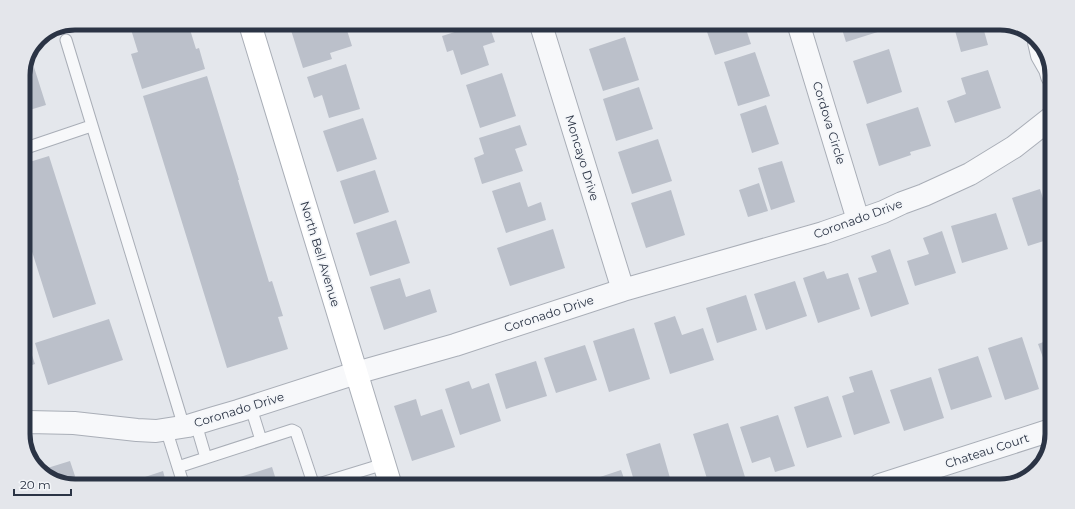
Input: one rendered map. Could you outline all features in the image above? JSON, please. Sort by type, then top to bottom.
[{"type":"street","name":"North Bell Avenue","points":[[252,30],[387,474]]},
{"type":"street","name":"Moncayo Drive","points":[[543,30],[623,290]]},
{"type":"street","name":"Cordova Circle","points":[[801,30],[858,220]]},
{"type":"street","name":"Coronado Drive","points":[[30,422],[74,423],[136,430],[156,430],[182,427],[251,408],[356,373],[455,345],[623,290],[823,233],[883,212],[970,174],[1014,147],[1045,123]]},
{"type":"street","name":"Chateau Court","points":[[901,479],[1045,432]]},
{"type":"lane","points":[[66,40],[182,427],[206,458]]},
{"type":"lane","points":[[30,147],[91,126]]},
{"type":"lane","points":[[251,408],[261,440]]},
{"type":"lane","points":[[182,427],[178,467],[183,479]]},
{"type":"lane","points":[[178,467],[292,430],[296,432],[312,479]]},
{"type":"lane","points":[[351,479],[387,474]]},
{"type":"building","points":[[131,30],[190,30],[196,49],[199,48],[205,69],[142,89],[131,54],[138,52]]},
{"type":"building","points":[[291,30],[347,30],[352,46],[330,53],[332,59],[303,68]]},
{"type":"building","points":[[461,30],[491,30],[495,42],[483,46],[489,65],[461,75],[453,50],[447,52],[442,36]]},
{"type":"building","points":[[706,30],[746,30],[751,44],[715,55]]},
{"type":"building","points":[[842,30],[884,30],[846,42]]},
{"type":"building","points":[[955,30],[984,30],[988,45],[961,52]]},
{"type":"building","points":[[625,37],[639,80],[603,91],[589,49]]},
{"type":"building","points":[[889,49],[902,92],[867,104],[853,61]]},
{"type":"building","points":[[755,52],[770,96],[738,106],[724,62]]},
{"type":"building","points":[[33,64],[46,105],[30,110],[30,72]]},
{"type":"building","points":[[346,64],[360,109],[329,118],[322,95],[314,98],[307,77]]},
{"type":"building","points":[[988,70],[1001,108],[955,123],[947,101],[966,94],[961,78]]},
{"type":"building","points":[[502,73],[516,116],[480,128],[466,85]]},
{"type":"building","points":[[207,76],[269,282],[272,281],[283,316],[278,317],[288,349],[227,368],[143,96]]},
{"type":"building","points":[[639,87],[653,129],[616,141],[603,99]]},
{"type":"building","points":[[766,105],[779,144],[752,153],[740,114]]},
{"type":"building","points":[[918,107],[931,146],[910,152],[911,155],[879,166],[866,124]]},
{"type":"building","points":[[363,118],[377,159],[337,172],[323,131]]},
{"type":"building","points":[[520,125],[527,145],[515,149],[523,171],[482,184],[474,158],[484,154],[479,138]]},
{"type":"building","points":[[658,139],[672,181],[632,194],[618,152]]},
{"type":"building","points":[[49,156],[96,304],[53,318],[30,245],[30,162]]},
{"type":"building","points":[[782,161],[795,202],[771,210],[758,168]]},
{"type":"building","points":[[375,170],[389,212],[354,224],[340,181]]},
{"type":"building","points":[[520,182],[528,207],[541,202],[546,220],[506,233],[492,191]]},
{"type":"building","points":[[759,183],[768,211],[748,217],[739,190]]},
{"type":"building","points":[[1040,189],[1045,204],[1045,241],[1028,246],[1012,198]]},
{"type":"building","points":[[671,190],[685,235],[646,248],[631,203]]},
{"type":"building","points":[[996,213],[1008,249],[962,263],[951,226]]},
{"type":"building","points":[[396,220],[410,263],[370,276],[356,233]]},
{"type":"building","points":[[553,229],[565,268],[510,286],[497,248]]},
{"type":"building","points":[[942,231],[956,273],[915,286],[907,261],[929,254],[923,238]]},
{"type":"building","points":[[890,249],[909,304],[871,317],[858,278],[877,272],[871,256]]},
{"type":"building","points":[[824,271],[827,279],[848,273],[860,309],[818,323],[803,278]]},
{"type":"building","points":[[400,278],[406,297],[430,289],[437,312],[384,330],[370,287]]},
{"type":"building","points":[[795,281],[807,316],[766,330],[754,294]]},
{"type":"building","points":[[746,295],[757,330],[717,343],[706,308]]},
{"type":"building","points":[[675,316],[682,335],[703,328],[714,360],[670,374],[654,323]]},
{"type":"building","points":[[109,319],[123,360],[48,385],[35,343]]},
{"type":"building","points":[[634,328],[650,379],[609,392],[593,341]]},
{"type":"building","points":[[1022,337],[1039,389],[1005,400],[988,348]]},
{"type":"building","points":[[1045,341],[1045,363],[1038,344]]},
{"type":"building","points":[[585,345],[597,380],[556,393],[544,358]]},
{"type":"building","points":[[30,349],[35,364],[30,366]]},
{"type":"building","points":[[978,356],[992,397],[951,410],[938,369]]},
{"type":"building","points":[[536,361],[547,396],[506,409],[495,374]]},
{"type":"building","points":[[872,370],[890,423],[854,435],[842,396],[854,392],[849,377]]},
{"type":"building","points":[[931,377],[944,418],[904,431],[890,390]]},
{"type":"building","points":[[469,381],[472,389],[489,383],[501,421],[460,435],[445,389]]},
{"type":"building","points":[[828,396],[842,437],[807,448],[794,407]]},
{"type":"building","points":[[416,399],[421,416],[442,409],[455,447],[412,461],[394,406]]},
{"type":"building","points":[[778,415],[795,466],[775,472],[770,457],[752,463],[740,427]]},
{"type":"building","points":[[728,423],[745,477],[740,479],[707,479],[693,434]]},
{"type":"building","points":[[660,443],[670,479],[634,479],[626,454]]},
{"type":"building","points":[[70,461],[76,479],[58,476],[46,468]]},
{"type":"building","points":[[272,467],[276,479],[234,479]]},
{"type":"building","points":[[621,470],[624,479],[594,479]]},
{"type":"building","points":[[163,471],[165,479],[139,479]]}]
